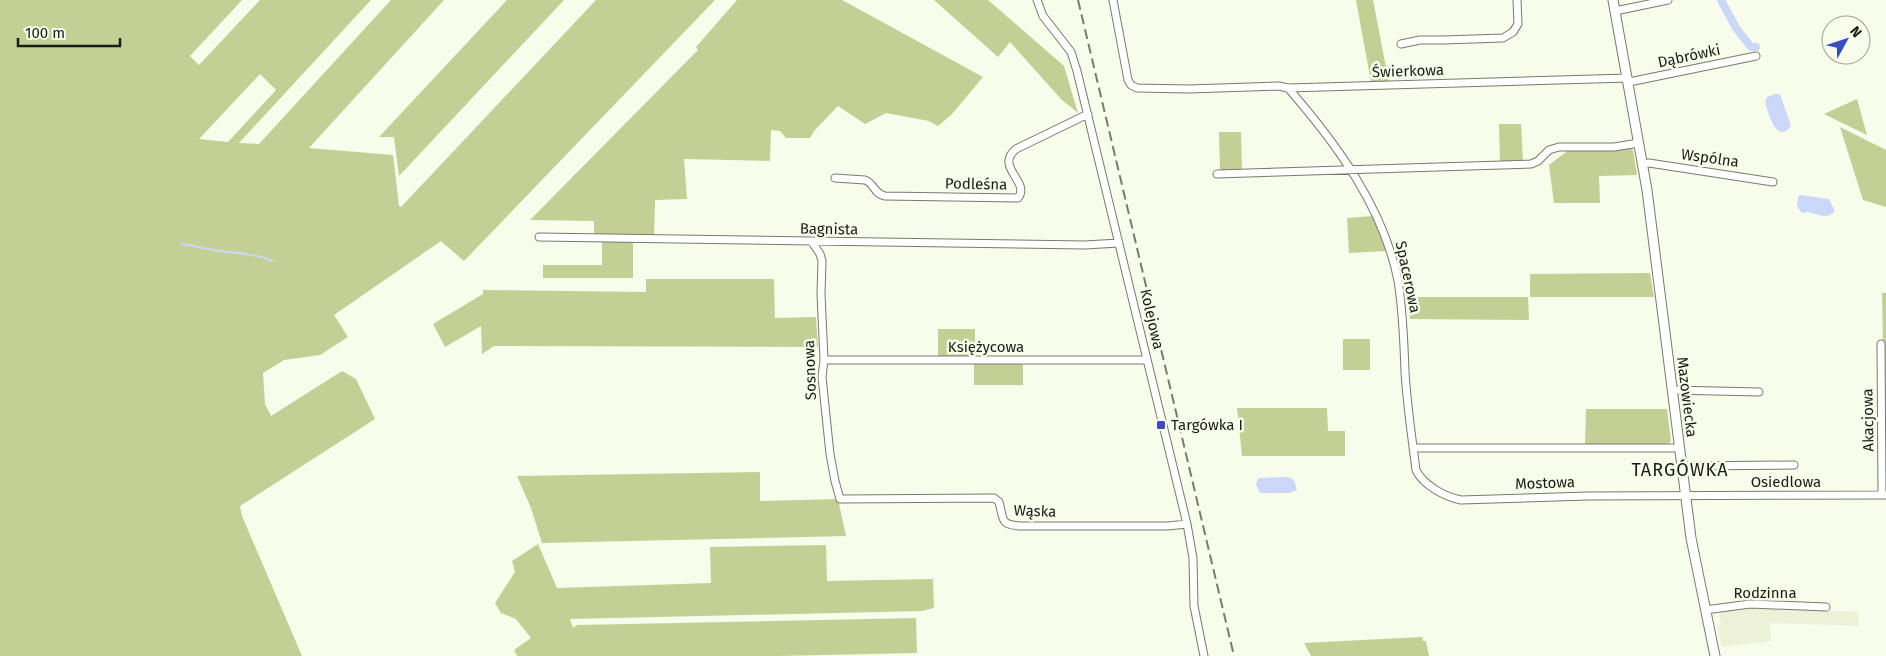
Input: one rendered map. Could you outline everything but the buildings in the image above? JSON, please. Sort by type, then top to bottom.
[{"type":"street","name":"Kolejowa","points":[[1037,0],[1043,16],[1071,52],[1088,114],[1187,524],[1193,558],[1194,606],[1204,656]]},
{"type":"street","name":"Świerkowa","points":[[1113,0],[1130,83],[1137,88],[1189,89],[1279,86],[1288,88],[1628,80]]},
{"type":"street","points":[[1401,44],[1420,40],[1493,39],[1507,36],[1518,24],[1517,0]]},
{"type":"street","points":[[1613,0],[1643,166]]},
{"type":"street","points":[[1615,11],[1668,0]]},
{"type":"street","name":"Dąbrówki","points":[[1628,80],[1756,56]]},
{"type":"street","name":"Spacerowa","points":[[1288,88],[1351,170],[1385,236],[1398,280],[1404,330],[1405,373],[1416,470]]},
{"type":"street","name":"Podleśna","points":[[835,178],[865,180],[877,192],[885,196],[1018,198],[1021,188],[1009,163],[1009,158],[1016,149],[1088,114]]},
{"type":"street","points":[[1217,174],[1531,164],[1538,161],[1549,150],[1559,147],[1614,147],[1639,143]]},
{"type":"street","name":"Wspólna","points":[[1643,166],[1649,163],[1773,182]]},
{"type":"street","name":"Mazowiecka","points":[[1643,166],[1691,538],[1715,656]]},
{"type":"street","name":"Bagnista","points":[[539,237],[1076,245],[1119,243]]},
{"type":"street","name":"Sosnowa","points":[[812,242],[822,261],[821,294],[824,360],[822,377],[830,454],[840,499]]},
{"type":"street","name":"Akacjowa","points":[[1881,344],[1884,495]]},
{"type":"street","name":"Księżycowa","points":[[824,360],[1147,360]]},
{"type":"street","points":[[1672,390],[1759,392]]},
{"type":"street","points":[[1413,448],[1679,448]]},
{"type":"street","points":[[1682,466],[1794,465]]},
{"type":"street","name":"Mostowa","points":[[1416,470],[1425,483],[1461,500],[1588,496],[1686,496]]},
{"type":"street","name":"Osiedlowa","points":[[1686,496],[1884,495]]},
{"type":"street","name":"Wąska","points":[[840,499],[994,498],[999,502],[1002,518],[1011,526],[1168,526],[1187,524]]},
{"type":"street","name":"Rodzinna","points":[[1705,610],[1750,604],[1826,607]]},
{"type":"shaded area","points":[[1752,607],[1858,612],[1859,626],[1770,623],[1771,641],[1724,647],[1721,645],[1717,626],[1721,625],[1719,611]]},
{"type":"green space","points":[[0,0],[242,0],[190,56],[199,65],[260,0],[371,0],[239,143],[259,144],[391,0],[444,0],[309,148],[393,155],[399,206],[401,207],[596,0],[715,0],[464,261],[441,241],[334,315],[348,337],[320,355],[284,360],[263,373],[265,404],[271,416],[342,371],[356,379],[375,419],[240,506],[242,516],[302,656],[0,656]],"holes":[[[260,74],[276,90],[228,142],[199,139]]]},
{"type":"green space","points":[[507,0],[564,0],[399,176],[394,137],[379,137]]},
{"type":"green space","points":[[737,0],[842,0],[983,77],[952,114],[938,126],[929,121],[886,113],[865,124],[838,106],[814,131],[810,138],[786,138],[780,131],[771,130],[770,161],[684,159],[687,199],[655,200],[654,237],[594,236],[594,221],[530,220],[698,50],[696,47]]},
{"type":"green space","points":[[934,0],[988,0],[1064,66],[1078,113],[1061,99],[1010,42],[998,57]]},
{"type":"green space","points":[[1356,0],[1373,0],[1389,83],[1371,82]]},
{"type":"green space","points":[[1857,99],[1867,135],[1824,114]]},
{"type":"green space","points":[[1499,124],[1521,124],[1523,161],[1500,161]]},
{"type":"green space","points":[[1840,127],[1886,150],[1886,207],[1863,200]]},
{"type":"green space","points":[[1219,132],[1241,132],[1242,170],[1220,171]]},
{"type":"green space","points":[[1628,147],[1633,150],[1637,175],[1599,176],[1600,203],[1554,203],[1549,165],[1570,149]]},
{"type":"green space","points":[[1373,216],[1385,243],[1386,251],[1349,253],[1347,218]]},
{"type":"green space","points":[[602,241],[633,241],[633,278],[543,278],[543,265],[602,265]]},
{"type":"green space","points":[[1650,273],[1654,297],[1530,297],[1530,274]]},
{"type":"green space","points":[[646,279],[774,279],[775,318],[816,317],[818,347],[494,346],[482,354],[481,326],[445,347],[433,324],[483,294],[483,290],[646,292]]},
{"type":"green space","points":[[1882,293],[1886,293],[1886,402],[1884,402]]},
{"type":"green space","points":[[1408,297],[1528,297],[1529,320],[1410,319]]},
{"type":"green space","points":[[938,329],[975,329],[975,357],[938,357]]},
{"type":"green space","points":[[1343,339],[1370,339],[1370,370],[1343,370]]},
{"type":"green space","points":[[1023,363],[1023,385],[974,385],[974,364]]},
{"type":"green space","points":[[1237,408],[1327,408],[1328,431],[1345,431],[1345,456],[1242,456]]},
{"type":"green space","points":[[1586,409],[1667,409],[1671,441],[1666,446],[1585,444]]},
{"type":"green space","points":[[760,472],[760,501],[838,499],[846,536],[542,543],[531,508],[517,476]]},
{"type":"green space","points":[[538,544],[557,588],[711,583],[710,547],[826,545],[827,581],[933,579],[934,608],[922,611],[570,619],[573,628],[577,625],[916,618],[917,653],[776,656],[517,656],[514,650],[531,638],[516,619],[501,613],[495,603],[515,572],[512,561]]},
{"type":"green space","points":[[1422,637],[1423,641],[1426,641],[1429,656],[1311,656],[1304,643]]},
{"type":"water","points":[[1780,94],[1791,126],[1786,131],[1781,132],[1777,130],[1765,102],[1767,97]]},
{"type":"water","points":[[1800,195],[1829,199],[1835,211],[1827,216],[1802,213],[1797,206]]},
{"type":"water","points":[[1288,477],[1294,480],[1297,490],[1290,493],[1260,493],[1256,485],[1258,478]]},
{"type":"waterway","points":[[1721,0],[1736,28],[1751,47],[1756,47]]},
{"type":"waterway","points":[[182,244],[241,253],[272,261]]},
{"type":"railway","points":[[1078,0],[1234,656]]},
{"type":"place","name":"Targówka I","points":[[1161,425]]},
{"type":"district","name":"TARGÓWKA","points":[[1680,470]]}]
